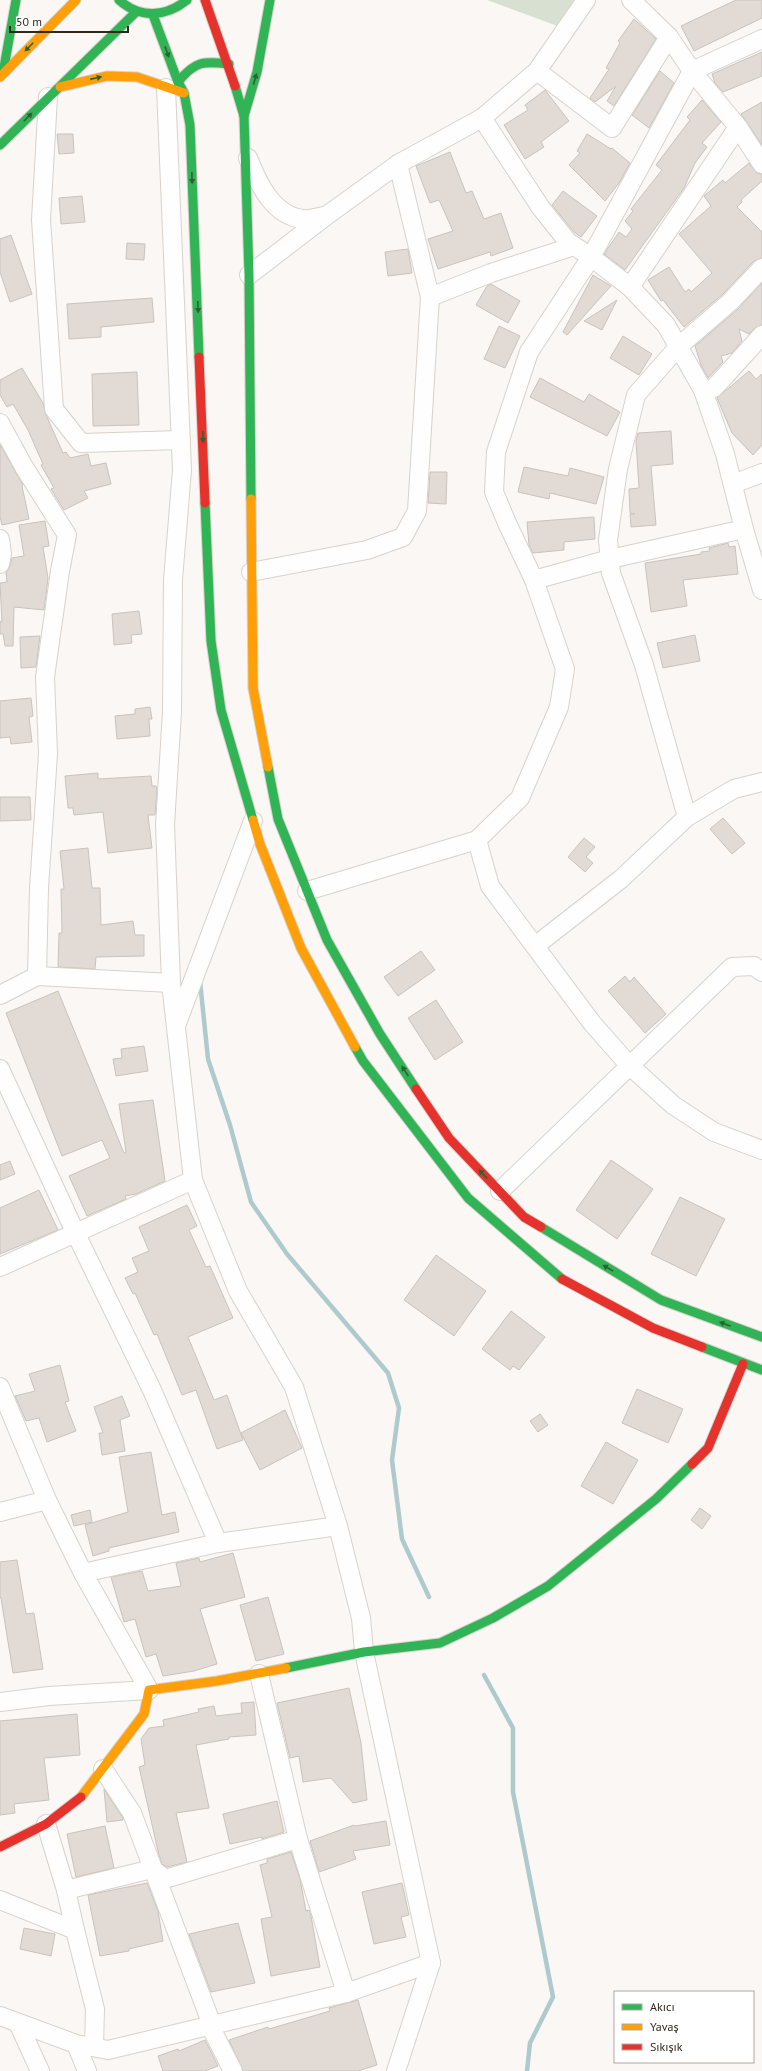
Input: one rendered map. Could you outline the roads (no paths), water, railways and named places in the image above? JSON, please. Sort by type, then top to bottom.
[{"type":"main road","points":[[2,75],[16,0]]},
{"type":"main road","points":[[2,75],[76,0]]},
{"type":"main road","points":[[120,0],[136,12],[153,15],[168,13],[181,6],[187,0]]},
{"type":"main road","points":[[204,0],[229,64],[244,116],[249,275],[253,688],[278,819],[327,940],[380,1034],[449,1138],[524,1217],[660,1300],[762,1337]]},
{"type":"main road","points":[[244,116],[256,72],[270,0]]},
{"type":"main road","points":[[0,145],[136,12]]},
{"type":"main road","points":[[153,15],[172,85],[184,93]]},
{"type":"main road","points":[[172,85],[189,66],[203,61],[229,64]]},
{"type":"main road","points":[[53,92],[107,76],[136,77],[172,85],[184,93],[190,125],[211,641],[221,710],[260,844],[301,948],[363,1061],[468,1198],[563,1280],[653,1328],[743,1364],[762,1370]]},
{"type":"main road","points":[[0,1847],[46,1824],[83,1796],[144,1714],[149,1690],[259,1674],[364,1652],[440,1642],[493,1618],[548,1586],[656,1499],[708,1448],[743,1364]]},
{"type":"street","points":[[249,275],[326,216],[398,164],[482,118],[537,71],[586,0]]},
{"type":"street","points":[[631,0],[669,37],[692,71],[738,127],[762,164]]},
{"type":"street","points":[[537,71],[612,128],[669,37]]},
{"type":"street","points":[[307,890],[478,840],[520,798],[559,708],[565,668],[534,580],[494,492],[496,452],[530,352],[591,257],[692,71],[762,38]]},
{"type":"street","points":[[172,85],[182,470],[173,580],[172,712],[165,825],[171,983],[193,1180],[238,1291],[294,1387],[338,1526],[361,1618],[364,1652],[431,1963],[396,2071]]},
{"type":"street","points":[[53,92],[41,220],[54,409],[81,443],[181,440]]},
{"type":"street","points":[[482,118],[541,208],[568,242],[591,257],[630,288],[666,325],[679,346],[703,390],[725,454],[762,590]]},
{"type":"street","points":[[630,288],[738,127]]},
{"type":"street","points":[[245,153],[256,179],[269,199],[286,213],[304,219],[326,216]]},
{"type":"street","points":[[251,572],[367,550],[403,537],[417,511],[430,297],[398,164]]},
{"type":"street","points":[[430,297],[491,273],[574,246]]},
{"type":"street","points":[[687,818],[644,665],[611,573],[608,540],[618,469],[636,395],[679,346],[730,302],[762,268]]},
{"type":"street","points":[[703,390],[714,388],[762,335]]},
{"type":"street","points":[[0,423],[24,467],[67,535],[60,571],[45,677],[48,754],[39,888],[37,976]]},
{"type":"street","points":[[733,484],[762,473]]},
{"type":"street","points":[[534,580],[610,559],[744,528]]},
{"type":"street","points":[[536,946],[621,879],[687,818],[734,789],[762,782]]},
{"type":"street","points":[[176,1025],[254,821]]},
{"type":"street","points":[[478,840],[490,886],[592,1023],[629,1065],[673,1105],[714,1132],[762,1150]]},
{"type":"street","points":[[500,1191],[629,1065],[732,968],[754,966],[762,972]]},
{"type":"street","points":[[0,995],[37,976],[171,983]]},
{"type":"street","points":[[0,1069],[76,1234],[152,1390],[218,1543]]},
{"type":"street","points":[[0,1267],[193,1180]]},
{"type":"street","points":[[0,1386],[48,1500],[83,1573],[149,1690],[49,1696],[0,1702]]},
{"type":"street","points":[[0,1512],[48,1500]]},
{"type":"street","points":[[83,1573],[218,1543],[338,1526]]},
{"type":"street","points":[[259,1674],[298,1839],[346,1993]]},
{"type":"street","points":[[103,1769],[132,1813],[211,2026],[233,2071]]},
{"type":"street","points":[[46,1824],[66,1890],[95,2009],[94,2047]]},
{"type":"street","points":[[152,1869],[165,1879],[298,1839]]},
{"type":"street","points":[[66,1890],[152,1869]]},
{"type":"street","points":[[0,1900],[75,1930]]},
{"type":"street","points":[[0,2016],[76,2044],[108,2050],[346,1993],[431,1963]]},
{"type":"street","points":[[18,2022],[40,2071]]},
{"type":"street","points":[[76,2044],[88,2071]]},
{"type":"waterway","points":[[200,981],[208,1059],[230,1125],[251,1202],[287,1254],[388,1373],[399,1408],[392,1460],[402,1539],[429,1597]]},
{"type":"waterway","points":[[484,1675],[513,1728],[513,1792],[553,1997],[530,2043],[527,2071]]}]
